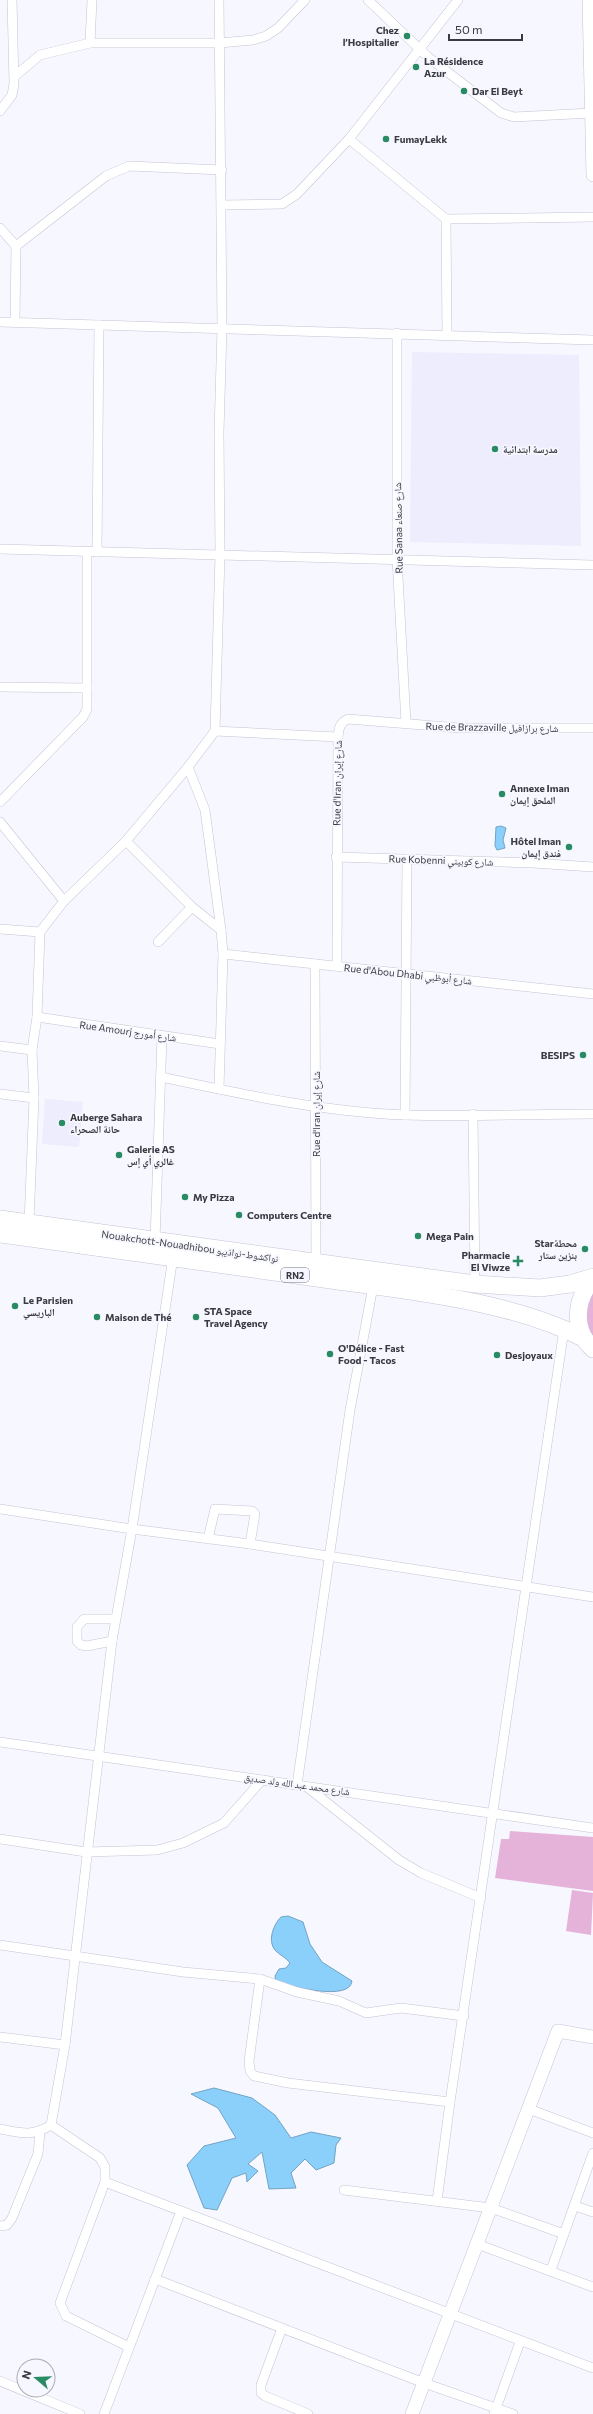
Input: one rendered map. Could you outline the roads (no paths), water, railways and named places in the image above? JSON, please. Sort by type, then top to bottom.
[{"type":"highway","name":"Nouakchott-Nouadhibou نواكشوط-نواذيبو","points":[[0,1219],[316,1264],[476,1284],[540,1288],[570,1284],[593,1278]]},
{"type":"highway","name":"Nouakchott-Nouadhibou نواكشوط-نواذيبو","points":[[0,1234],[372,1286],[520,1313],[564,1329],[591,1347]]},
{"type":"highway","points":[[591,1347],[578,1319],[579,1305],[584,1291],[593,1278]]},
{"type":"street","points":[[0,111],[12,94],[15,76],[12,0]]},
{"type":"street","points":[[90,44],[92,0]]},
{"type":"street","points":[[29,1223],[34,1098],[32,1050],[36,1018],[40,932],[64,901],[126,840],[188,767],[215,731],[220,555],[219,432],[222,328],[222,170],[219,0]]},
{"type":"street","points":[[15,76],[40,55],[90,44],[219,43],[252,40],[266,36],[278,28],[305,0]]},
{"type":"street","points":[[368,0],[435,62],[501,113],[514,117],[592,113]]},
{"type":"street","points":[[222,205],[282,204],[297,194],[349,139],[458,0]]},
{"type":"street","points":[[589,0],[593,175]]},
{"type":"street","points":[[349,139],[446,219],[593,217]]},
{"type":"street","points":[[16,246],[106,176],[118,170],[140,166],[222,170]]},
{"type":"street","points":[[446,219],[447,334]]},
{"type":"street","points":[[0,228],[16,246],[15,322]]},
{"type":"street","points":[[0,322],[447,334],[593,340]]},
{"type":"street","points":[[0,802],[83,717],[87,709],[100,325]]},
{"type":"street","name":"Rue Sanaa شارع صنعاء","points":[[396,333],[397,560],[406,723]]},
{"type":"street","points":[[0,549],[593,565]]},
{"type":"street","points":[[0,687],[87,688]]},
{"type":"street","name":"Rue de Brazzaville شارع برازافيل","points":[[343,721],[348,719],[460,728],[593,728]]},
{"type":"street","name":"Rue d'Iran شارع إيران","points":[[337,966],[336,857],[338,737],[339,725],[343,721]]},
{"type":"street","points":[[215,731],[338,737]]},
{"type":"street","points":[[188,767],[204,810],[221,930],[223,954],[219,1089]]},
{"type":"street","points":[[0,822],[64,901]]},
{"type":"street","points":[[126,840],[192,907],[221,930]]},
{"type":"street","name":"Rue Kobenni شارع كوبيني","points":[[336,857],[533,863],[593,867]]},
{"type":"street","points":[[405,1115],[407,859]]},
{"type":"street","points":[[158,942],[192,907]]},
{"type":"street","points":[[0,929],[40,932]]},
{"type":"street","name":"Rue d'Abou Dhabi شارع أبوظبي","points":[[223,954],[593,994]]},
{"type":"street","name":"Rue d'Iran شارع إيران","points":[[315,964],[316,1264]]},
{"type":"street","name":"Rue Amourj شارع أمورج","points":[[36,1018],[220,1044]]},
{"type":"street","points":[[155,1241],[162,1036]]},
{"type":"street","points":[[0,1046],[32,1050]]},
{"type":"street","points":[[161,1077],[316,1106],[405,1115],[593,1114]]},
{"type":"street","points":[[0,1094],[34,1098]]},
{"type":"street","points":[[473,1114],[476,1284]]},
{"type":"street","points":[[0,2129],[28,2134],[40,2132],[51,2124],[65,2046],[86,1852],[115,1619],[132,1529],[173,1257]]},
{"type":"street","points":[[372,1286],[350,1410],[328,1558],[302,1785],[399,1860],[421,1873],[481,1898]]},
{"type":"street","points":[[437,2201],[450,2102],[494,1813],[564,1329]]},
{"type":"street","points":[[0,1509],[132,1529],[250,1544],[328,1558],[593,1597]]},
{"type":"street","points":[[208,1539],[215,1510],[252,1511],[255,1514],[250,1544]]},
{"type":"street","points":[[112,1641],[87,1646],[81,1645],[77,1641],[77,1627],[84,1619],[115,1619]]},
{"type":"street","name":"شارع محمد عبد الله ولد صديق","points":[[0,1742],[593,1828]]},
{"type":"street","points":[[0,1840],[86,1852],[157,1850],[183,1843],[224,1823],[262,1780]]},
{"type":"street","points":[[0,1945],[183,1972],[260,1979],[297,1992],[339,2001],[366,2013],[401,2008],[464,2016]]},
{"type":"street","points":[[260,1979],[249,2061],[250,2071],[254,2076],[288,2083],[450,2102]]},
{"type":"street","points":[[412,2414],[558,2031],[593,2037]]},
{"type":"street","points":[[0,2037],[65,2046]]},
{"type":"street","points":[[528,2109],[593,2133]]},
{"type":"street","points":[[51,2124],[100,2158],[105,2167],[105,2182],[60,2303],[66,2316],[130,2348]]},
{"type":"street","points":[[0,2226],[7,2225],[12,2218],[38,2154],[40,2132]]},
{"type":"street","points":[[551,2270],[593,2154]]},
{"type":"street","points":[[105,2182],[520,2342],[593,2368]]},
{"type":"street","points":[[344,2190],[491,2208],[564,2234]]},
{"type":"street","points":[[575,2206],[593,2212]]},
{"type":"street","points":[[104,2414],[181,2211]]},
{"type":"street","points":[[477,2244],[551,2270],[593,2287]]},
{"type":"street","points":[[156,2279],[495,2411],[513,2414]]},
{"type":"street","points":[[282,2328],[261,2385],[261,2393],[264,2396],[308,2414]]},
{"type":"street","points":[[495,2411],[520,2342]]},
{"type":"street","points":[[0,2381],[80,2414]]},
{"type":"water","points":[[501,826],[506,828],[503,840],[505,848],[497,850],[495,846],[496,827]]},
{"type":"water","points":[[288,1916],[303,1922],[310,1944],[322,1962],[352,1981],[349,1987],[341,1991],[331,1992],[306,1989],[276,1982],[275,1976],[279,1969],[286,1968],[290,1963],[275,1950],[272,1942],[272,1932],[281,1917]]},
{"type":"water","points":[[214,2088],[252,2098],[275,2115],[291,2138],[311,2132],[341,2138],[336,2145],[334,2163],[316,2170],[305,2159],[291,2173],[296,2188],[269,2189],[262,2152],[248,2164],[258,2171],[247,2182],[246,2173],[232,2178],[217,2210],[204,2208],[187,2165],[204,2146],[236,2138],[218,2108],[191,2094]]},
{"type":"place","name":"Chez l’Hospitalier","points":[[407,36]]},
{"type":"place","name":"La Résidence Azur","points":[[416,67]]},
{"type":"place","name":"Dar El Beyt","points":[[464,91]]},
{"type":"place","name":"FumayLekk","points":[[386,139]]},
{"type":"place","name":"مدرسة ابتدائية","points":[[495,449]]},
{"type":"place","name":"Annexe Iman الملحق إيمان","points":[[502,794]]},
{"type":"place","name":"Hôtel Iman فندق إيمان","points":[[569,847]]},
{"type":"place","name":"BESIPS","points":[[583,1055]]},
{"type":"place","name":"Auberge Sahara حانة الصحراء","points":[[62,1123]]},
{"type":"place","name":"Galerie AS غالري أي إس","points":[[119,1155]]},
{"type":"place","name":"My Pizza","points":[[185,1197]]},
{"type":"place","name":"Computers Centre","points":[[239,1215]]},
{"type":"place","name":"Mega Pain","points":[[418,1236]]},
{"type":"place","name":"Starمحطة بنزين ستار","points":[[585,1249]]},
{"type":"place","name":"Pharmacie El Viwze","points":[[518,1261]]},
{"type":"place","name":"Le Parisien الباريسي","points":[[15,1306]]},
{"type":"place","name":"Maison de Thé","points":[[97,1317]]},
{"type":"place","name":"STA Space Travel Agency","points":[[196,1317]]},
{"type":"place","name":"O'Délice - Fast Food - Tacos","points":[[330,1354]]},
{"type":"place","name":"Desjoyaux","points":[[497,1355]]}]
